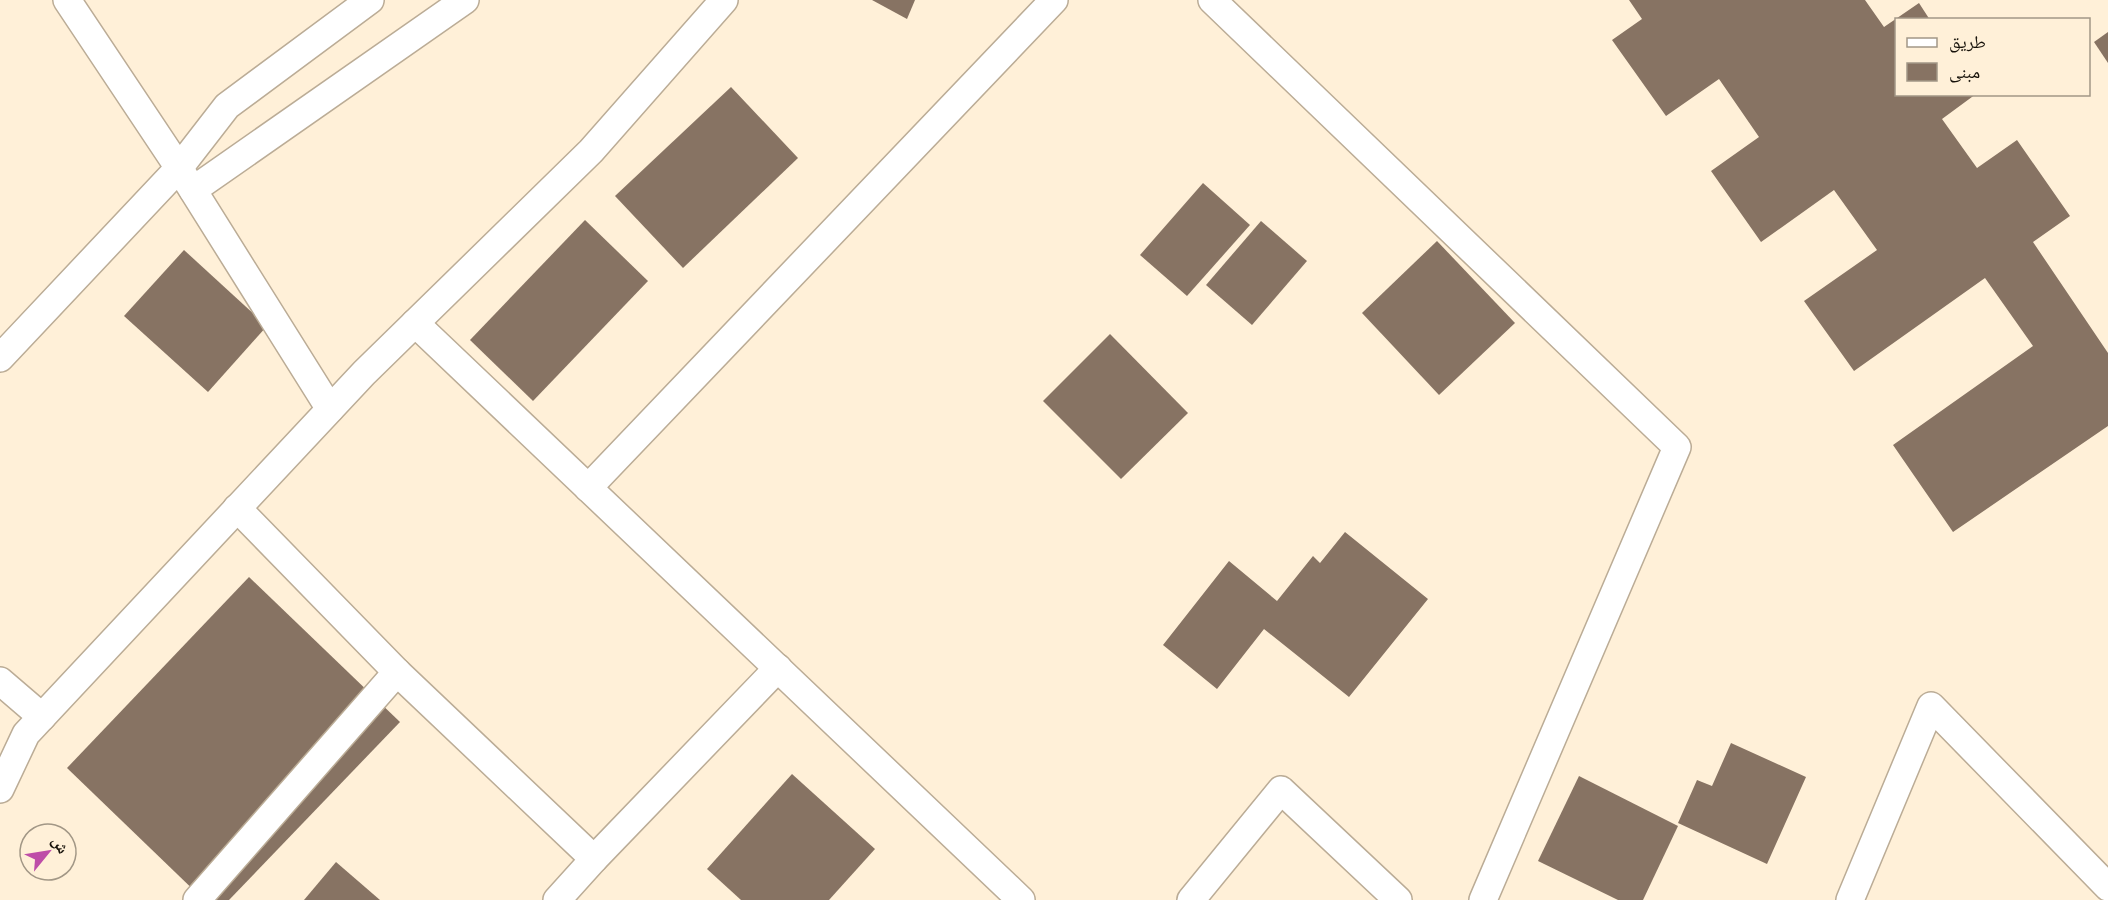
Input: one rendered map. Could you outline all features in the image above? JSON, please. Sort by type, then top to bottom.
[{"type":"street","points":[[67,0],[186,179],[330,409]]},
{"type":"street","points":[[186,179],[227,106],[370,0]]},
{"type":"street","points":[[0,358],[186,179],[465,0]]},
{"type":"street","points":[[0,789],[26,734],[330,409],[591,151],[724,0]]},
{"type":"street","points":[[588,488],[1054,0]]},
{"type":"street","points":[[1212,0],[1677,447],[1483,900]]},
{"type":"street","points":[[415,323],[1021,900]]},
{"type":"street","points":[[237,508],[397,672],[594,859]]},
{"type":"street","points":[[557,900],[778,668]]},
{"type":"street","points":[[197,900],[397,672]]},
{"type":"street","points":[[0,681],[42,717]]},
{"type":"street","points":[[1850,900],[1930,706],[2108,887]]},
{"type":"street","points":[[1191,900],[1281,790],[1398,900]]},
{"type":"building","points":[[872,0],[915,0],[907,19]]},
{"type":"building","points":[[1629,0],[1865,0],[1884,27],[1895,19],[1895,96],[1973,96],[1942,119],[1977,168],[2017,140],[2070,216],[2033,242],[2108,353],[2108,426],[1953,532],[1893,445],[2033,346],[1985,278],[1854,371],[1804,301],[1877,250],[1834,190],[1761,242],[1711,171],[1759,137],[1719,79],[1666,116],[1612,40],[1642,19]]},
{"type":"building","points":[[1919,3],[1929,18],[1897,18]]},
{"type":"building","points":[[2108,32],[2108,63],[2094,42]]},
{"type":"building","points":[[731,87],[798,158],[683,268],[615,196]]},
{"type":"building","points":[[1203,183],[1250,225],[1187,296],[1140,255]]},
{"type":"building","points":[[585,220],[648,281],[533,401],[470,340]]},
{"type":"building","points":[[1261,221],[1307,261],[1252,325],[1206,285]]},
{"type":"building","points":[[1437,241],[1515,323],[1439,395],[1362,313]]},
{"type":"building","points":[[184,250],[267,326],[208,392],[124,316]]},
{"type":"building","points":[[1110,334],[1188,413],[1121,479],[1043,401]]},
{"type":"building","points":[[1345,532],[1428,599],[1349,697],[1264,629],[1217,689],[1163,645],[1229,561],[1277,601],[1313,556],[1320,563]]},
{"type":"building","points":[[249,577],[400,722],[229,900],[204,900],[67,768]]},
{"type":"building","points":[[1731,743],[1806,777],[1767,864],[1678,823],[1697,780],[1712,786]]},
{"type":"building","points":[[792,774],[875,849],[829,900],[741,900],[707,869]]},
{"type":"building","points":[[1579,776],[1678,826],[1643,900],[1618,900],[1538,861]]},
{"type":"building","points":[[336,862],[380,900],[304,900]]}]
